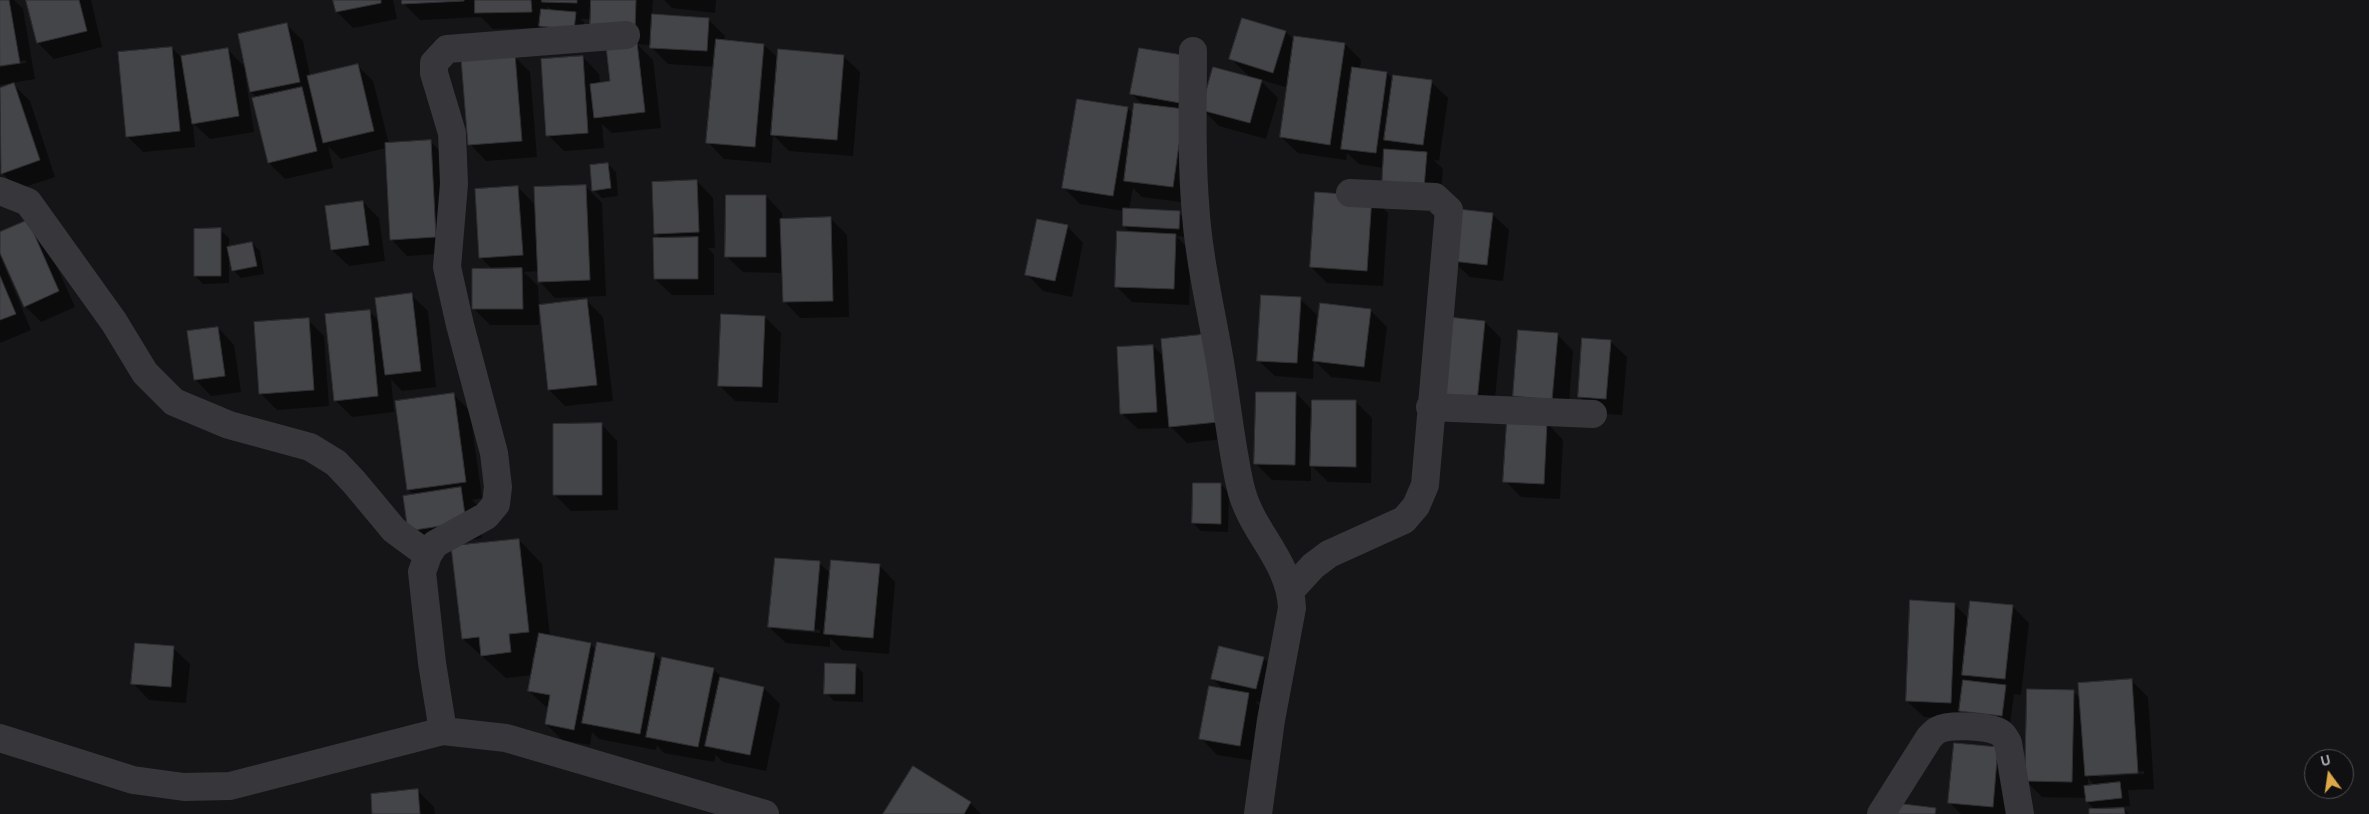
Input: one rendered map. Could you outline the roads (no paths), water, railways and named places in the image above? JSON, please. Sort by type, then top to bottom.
[{"type":"street","points":[[443,731],[432,663],[422,572],[428,555],[435,544],[486,516],[496,504],[498,487],[494,453],[447,268],[454,184],[452,133],[434,73],[434,63],[447,49],[626,35]]},
{"type":"street","points":[[1193,51],[1194,200],[1198,247],[1221,370],[1229,431],[1245,505],[1254,524],[1278,558],[1291,590],[1292,608],[1271,720],[1258,814]]},
{"type":"street","points":[[0,191],[28,202],[114,322],[145,373],[174,402],[229,425],[310,447],[336,463],[394,530],[428,555]]},
{"type":"street","points":[[1291,590],[1313,566],[1329,554],[1404,520],[1416,506],[1424,486],[1449,210],[1435,197],[1350,193]]},
{"type":"street","points":[[1430,407],[1593,414]]},
{"type":"street","points":[[1881,814],[1929,738],[1938,730],[1948,727],[1977,727],[1997,731],[2003,735],[2008,743],[2020,814]]},
{"type":"street","points":[[0,738],[21,742],[133,780],[184,788],[230,786],[443,731],[506,738],[765,814]]}]
